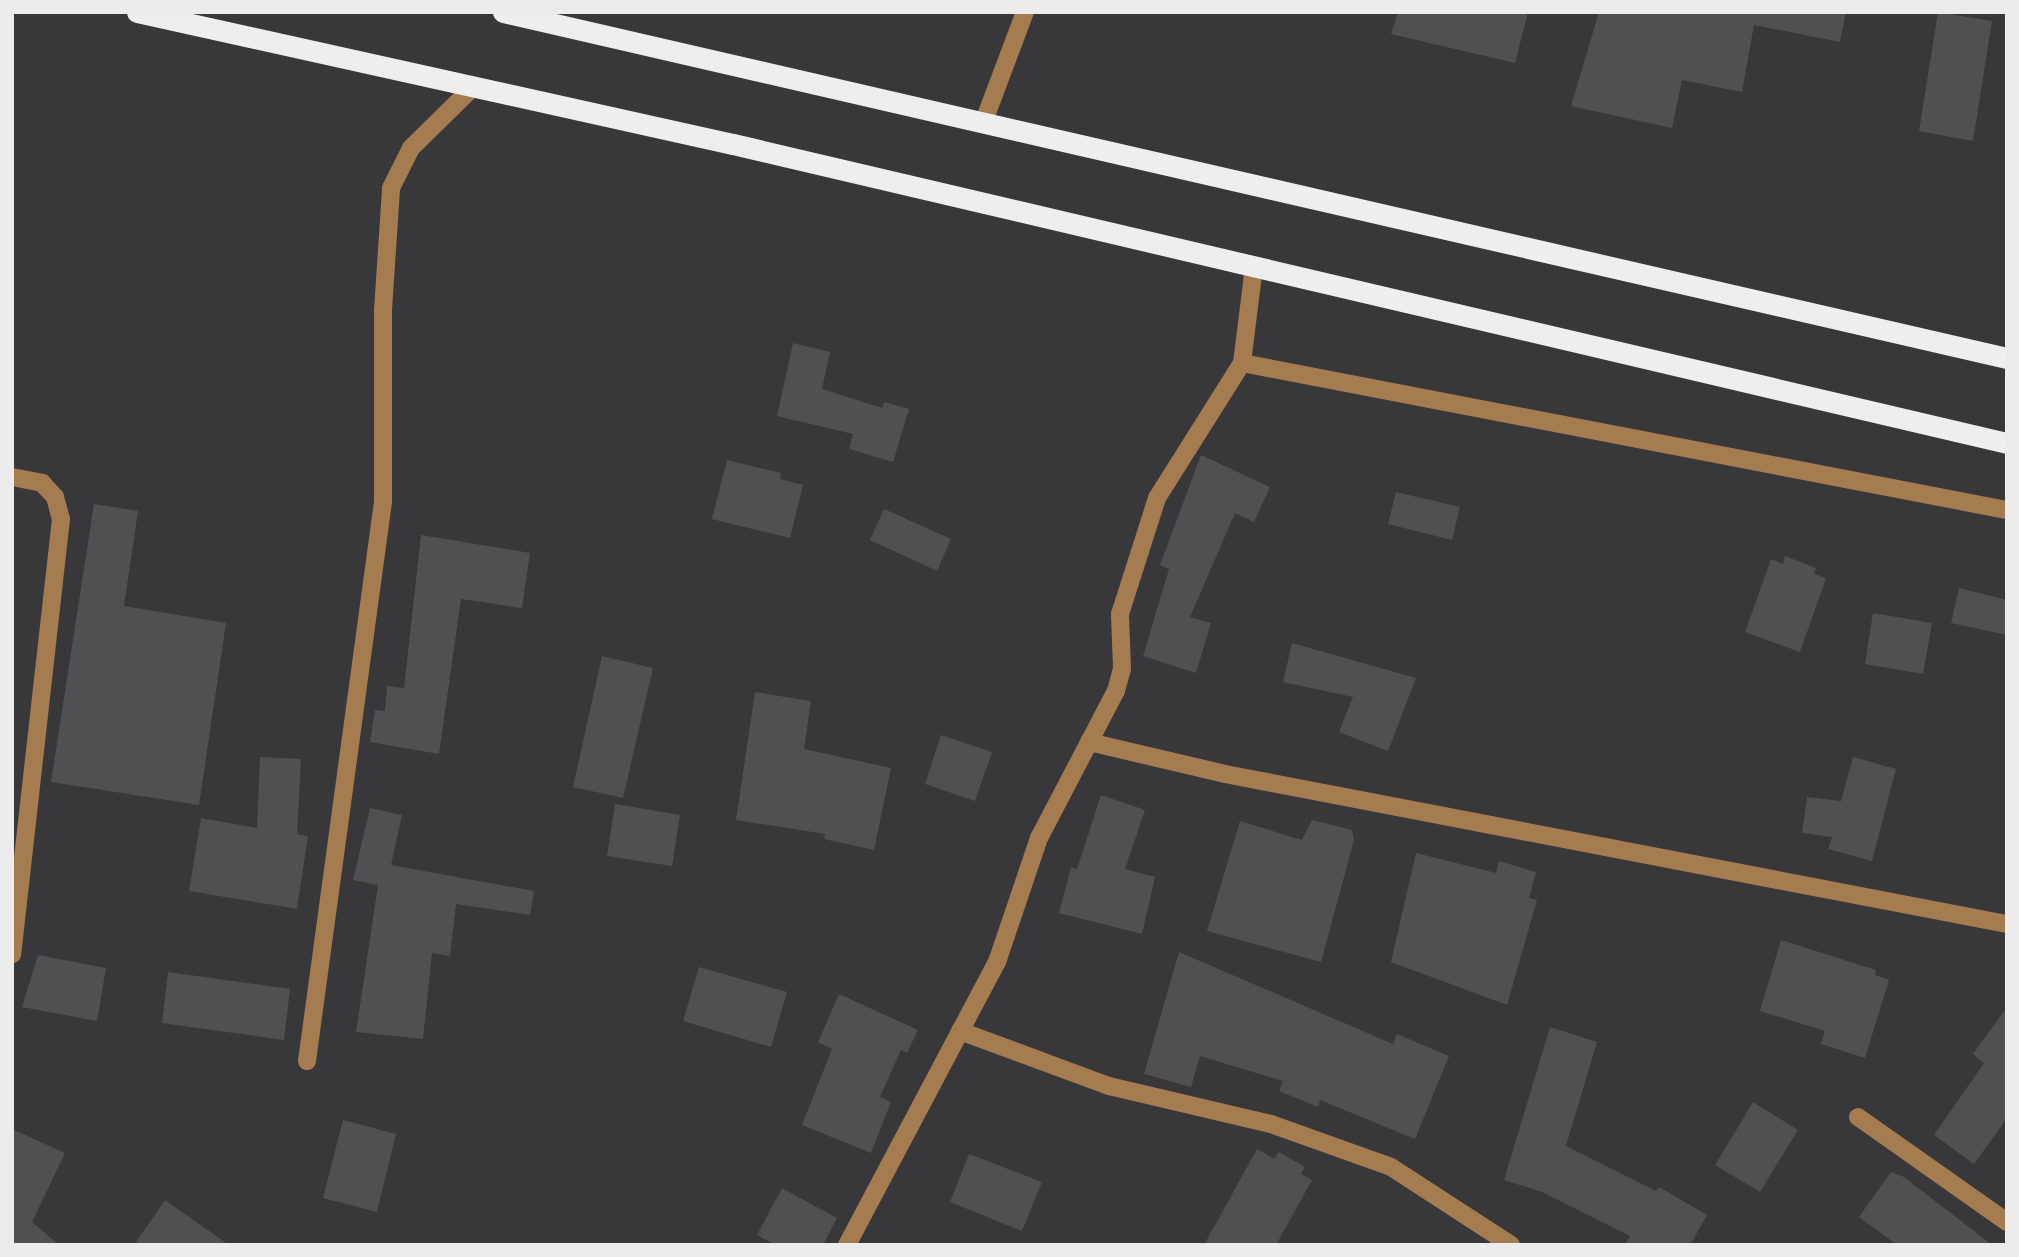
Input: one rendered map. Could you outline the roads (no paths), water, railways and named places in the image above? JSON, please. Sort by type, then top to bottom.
[{"type":"highway","points":[[137,12],[1254,267],[2007,443]]},
{"type":"highway","points":[[503,12],[2007,358]]},
{"type":"street","points":[[984,121],[1025,12]]},
{"type":"street","points":[[307,1061],[383,502],[383,310],[391,188],[411,148],[472,88]]},
{"type":"street","points":[[848,1245],[997,962],[1039,838],[1089,742],[1122,669],[1120,614],[1157,498],[1242,363],[1254,267]]},
{"type":"street","points":[[1242,363],[2007,510]]},
{"type":"street","points":[[12,477],[42,483],[55,497],[61,519],[12,954]]},
{"type":"street","points":[[1089,742],[1225,774],[2007,924]]},
{"type":"street","points":[[960,1031],[1109,1086],[1271,1124],[1391,1167],[1511,1245]]},
{"type":"street","points":[[1858,1117],[2007,1222]]}]
